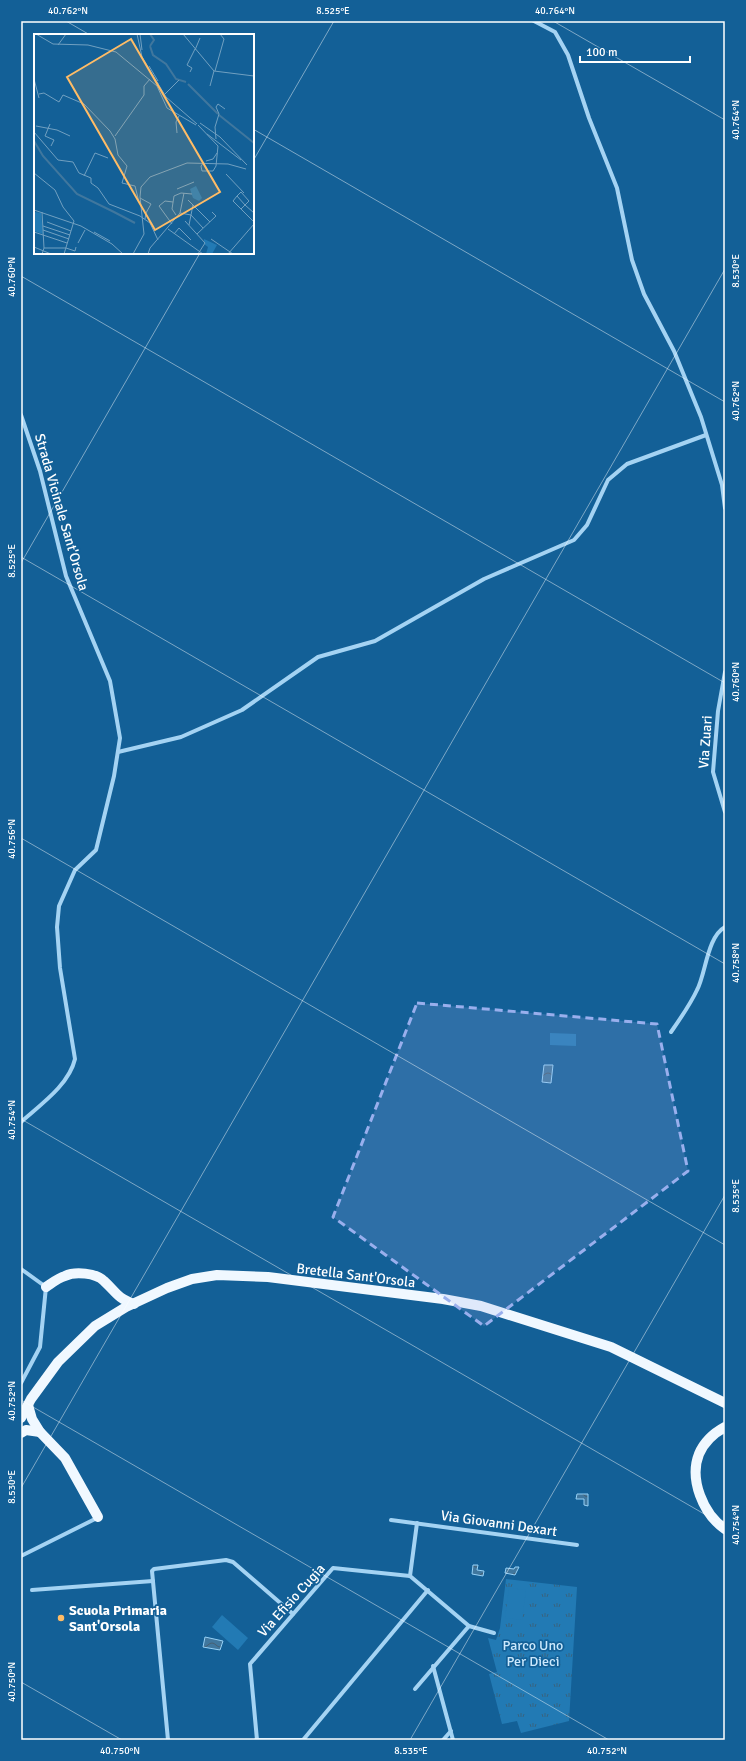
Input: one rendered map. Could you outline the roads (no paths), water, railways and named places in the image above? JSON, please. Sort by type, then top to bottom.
[{"type":"main road","points":[[46,1287],[66,1275],[93,1275],[101,1278],[122,1300],[134,1304]]},
{"type":"main road","name":"Bretella Sant'Orsola","points":[[21,1418],[28,1405],[58,1362],[95,1326],[134,1304],[192,1279],[217,1275],[268,1277],[443,1299],[481,1306],[611,1347],[725,1403]]},
{"type":"main road","points":[[111,1289],[115,1305],[113,1315]]},
{"type":"main road","points":[[28,1405],[32,1419],[40,1432],[65,1458],[98,1517]]},
{"type":"main road","points":[[725,1427],[710,1437],[704,1445],[699,1455],[697,1465],[699,1492],[704,1504],[711,1517],[725,1529]]},
{"type":"main road","points":[[21,1433],[26,1430],[40,1432]]},
{"type":"street","points":[[534,21],[554,32],[568,56],[589,118],[617,188],[632,260],[644,294],[674,351],[706,435],[722,485],[725,508]]},
{"type":"street","name":"Strada Vicinale Sant'Orsola","points":[[21,415],[40,471],[66,576],[110,681],[120,738],[114,776],[96,850],[75,870],[59,906],[57,927],[60,968],[74,1058],[72,1069],[51,1095],[21,1122]]},
{"type":"street","points":[[118,752],[181,737],[242,710],[318,657],[374,641],[484,579],[574,540],[587,525],[608,480],[627,464],[706,435]]},
{"type":"street","name":"Via Zuari","points":[[725,672],[718,711],[713,772],[725,812]]},
{"type":"street","points":[[671,1032],[698,990],[709,951],[719,930],[725,926]]},
{"type":"street","points":[[21,1270],[46,1287],[40,1347],[21,1383]]},
{"type":"street","points":[[21,1556],[98,1517]]},
{"type":"street","name":"Via Giovanni Dexart","points":[[391,1520],[577,1545]]},
{"type":"street","points":[[417,1523],[410,1576],[469,1626],[494,1633]]},
{"type":"street","points":[[168,1740],[152,1571],[154,1568],[226,1560],[233,1562],[293,1614]]},
{"type":"street","name":"Via Efisio Cugia","points":[[256,1740],[250,1664],[333,1568],[410,1576]]},
{"type":"street","points":[[32,1590],[153,1581]]},
{"type":"street","points":[[256,1740],[303,1740],[428,1590]]},
{"type":"street","points":[[415,1689],[469,1626]]},
{"type":"street","points":[[434,1666],[453,1740]]},
{"type":"street","points":[[443,1740],[451,1731]]},
{"type":"water","points":[[544,1065],[553,1065],[551,1083],[542,1082]]},
{"type":"water","points":[[577,1494],[588,1494],[588,1506],[584,1505],[584,1499],[576,1499]]},
{"type":"water","points":[[473,1565],[478,1565],[477,1570],[484,1571],[483,1576],[472,1574]]},
{"type":"water","points":[[515,1567],[519,1567],[515,1575],[505,1573],[506,1568],[514,1569]]},
{"type":"water","points":[[205,1637],[223,1641],[220,1650],[203,1647]]},
{"type":"place","name":"Scuola Primaria Sant'Orsola","points":[[61,1618]]},
{"type":"park label","name":"Parco Uno Per Dieci","points":[[533,1654]]}]
